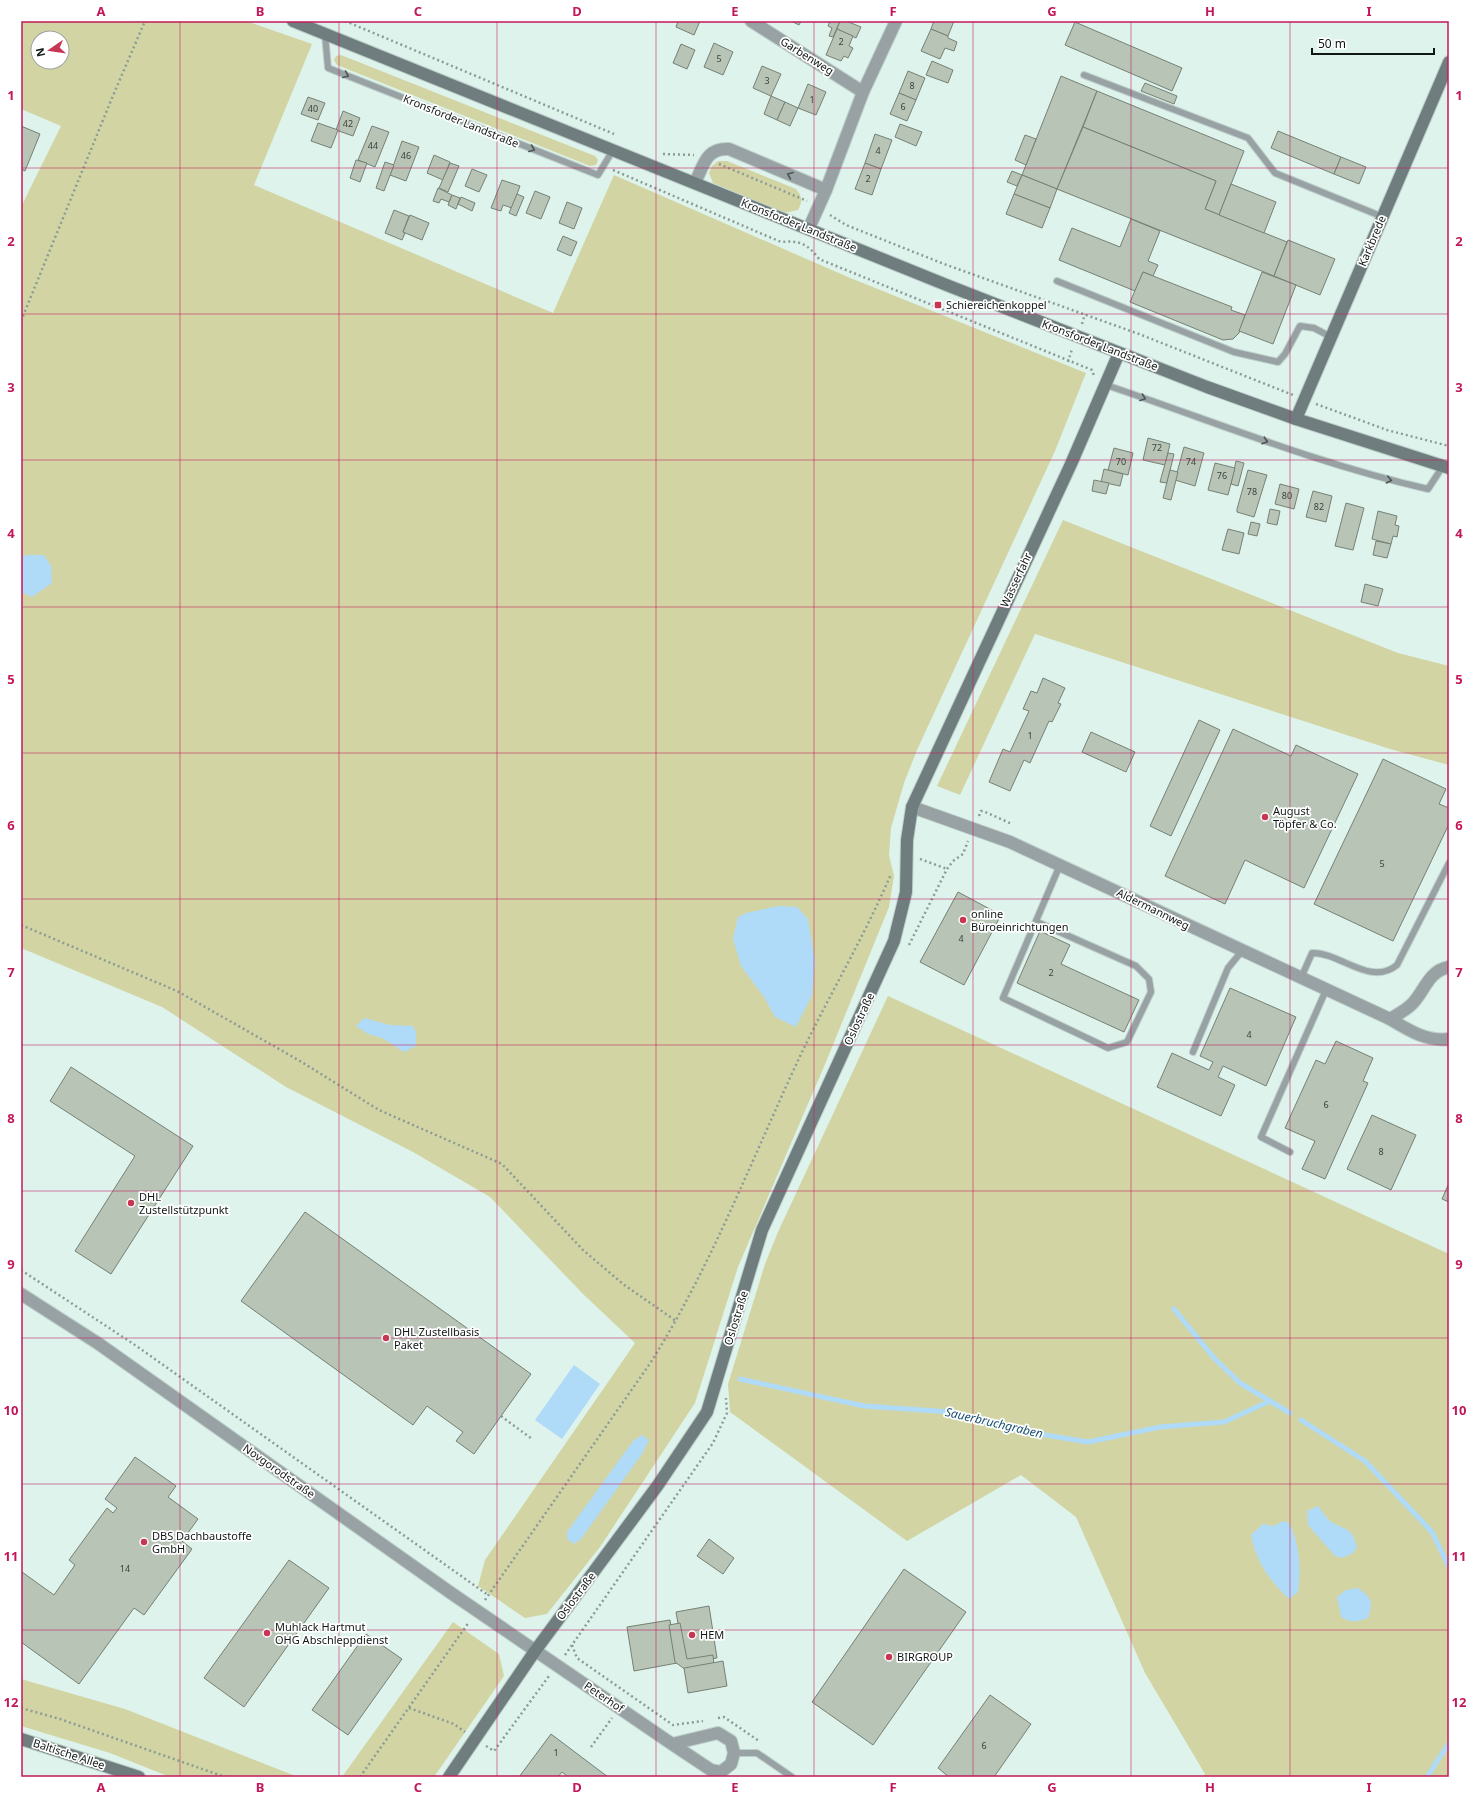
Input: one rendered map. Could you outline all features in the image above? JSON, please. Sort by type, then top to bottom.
[{"type":"street","name":"Kronsforder Landstraße","points":[[293,21],[1119,353],[1296,419],[1446,467]]},
{"type":"street","name":"Garbenweg","points":[[750,21],[864,92]]},
{"type":"street","points":[[809,228],[826,190],[864,92],[896,21]]},
{"type":"street","name":"Karkbrede","points":[[1296,419],[1449,62]]},
{"type":"street","points":[[695,183],[706,159],[710,154],[719,149],[729,150],[826,190]]},
{"type":"street","name":"Wasserfahr","points":[[912,807],[1101,383],[1119,353]]},
{"type":"street","name":"Oslostraße","points":[[449,1777],[535,1651],[658,1486],[707,1412],[762,1230],[894,941],[906,892],[907,856],[912,807]]},
{"type":"street","name":"Aldermannweg","points":[[912,807],[1010,842],[1390,1019],[1410,1032],[1443,1040],[1449,1039]]},
{"type":"street","points":[[1390,1019],[1411,1006],[1434,973],[1449,967]]},
{"type":"street","name":"Novgorodstraße","points":[[21,1294],[99,1344],[535,1651]]},
{"type":"street","name":"Peterhof","points":[[535,1651],[711,1770],[720,1772],[732,1764],[734,1753]]},
{"type":"street","points":[[672,1744],[718,1733],[731,1741],[734,1753]]},
{"type":"street","name":"Baltische Allee","points":[[21,1739],[139,1777]]},
{"type":"lane","name":"Kronsforder Landstraße","points":[[325,34],[328,68],[598,175],[613,150]]},
{"type":"lane","points":[[1084,75],[1248,138],[1275,173],[1382,218]]},
{"type":"lane","points":[[1057,281],[1234,352],[1278,362],[1285,354],[1300,326],[1314,328],[1331,337]]},
{"type":"lane","name":"Kronsforder Landstraße","points":[[1101,383],[1244,434],[1380,478],[1428,489],[1446,467]]},
{"type":"lane","points":[[1300,978],[1312,953],[1378,974],[1390,970],[1397,965],[1449,863]]},
{"type":"lane","points":[[1037,922],[1136,966],[1149,979],[1151,992],[1127,1042],[1108,1048],[1003,998],[1037,922],[1060,865]]},
{"type":"lane","points":[[1193,1052],[1228,968],[1242,951]]},
{"type":"lane","points":[[1290,1152],[1261,1137],[1326,990]]},
{"type":"lane","points":[[734,1753],[757,1753],[792,1777]]},
{"type":"path","points":[[21,321],[145,21]]},
{"type":"path","points":[[345,21],[620,136]]},
{"type":"path","points":[[656,151],[663,154],[693,154],[800,198],[846,224],[944,264],[1139,334],[1304,400],[1387,430],[1449,446]]},
{"type":"path","points":[[617,172],[781,242],[793,241],[811,248],[819,259],[1068,362],[1092,370],[1101,383]]},
{"type":"path","points":[[981,811],[1012,824]]},
{"type":"path","points":[[907,856],[928,861],[947,869]]},
{"type":"path","points":[[360,1777],[478,1611],[651,1362],[676,1322],[772,1121],[802,1052],[874,914],[894,868]]},
{"type":"path","points":[[21,925],[177,992],[300,1061],[379,1110],[502,1164],[583,1250],[623,1284],[676,1322]]},
{"type":"path","points":[[21,1270],[135,1345],[488,1595]]},
{"type":"path","points":[[501,1416],[532,1439]]},
{"type":"path","points":[[572,1645],[577,1658],[673,1725],[724,1717],[763,1744],[757,1753]]},
{"type":"path","points":[[21,1708],[60,1719],[225,1777]]},
{"type":"path","points":[[591,1747],[619,1708]]},
{"type":"green space","points":[[21,21],[246,21],[312,44],[254,185],[553,313],[614,175],[848,277],[1086,373],[1055,451],[917,750],[904,783],[891,828],[889,855],[894,876],[889,907],[826,1062],[738,1267],[695,1403],[600,1547],[547,1614],[525,1618],[478,1586],[485,1560],[635,1343],[583,1294],[490,1197],[413,1152],[286,1087],[162,1007],[21,948],[21,207],[61,126],[21,109]]},
{"type":"green space","points":[[341,55],[595,156],[598,160],[596,165],[590,166],[337,65],[334,60],[336,56]]},
{"type":"green space","points":[[718,161],[727,161],[796,189],[800,194],[801,199],[801,204],[798,210],[785,213],[713,183],[709,173],[712,166]]},
{"type":"green space","points":[[1063,520],[1398,653],[1449,666],[1449,765],[1390,749],[1035,634],[960,795],[937,786]]},
{"type":"green space","points":[[888,996],[1449,1254],[1449,1777],[1202,1777],[1205,1774],[1145,1673],[1076,1517],[1021,1475],[907,1541],[730,1412],[728,1384],[765,1264],[778,1232]]},
{"type":"green space","points":[[453,1622],[499,1654],[504,1676],[434,1777],[342,1777]]},
{"type":"green space","points":[[21,1679],[125,1709],[298,1777],[170,1777],[110,1753],[21,1726]]},
{"type":"water","points":[[25,555],[44,555],[51,566],[52,583],[32,597],[21,592],[21,560]]},
{"type":"water","points":[[779,906],[797,907],[808,919],[815,961],[812,995],[796,1027],[775,1017],[764,997],[741,966],[733,939],[738,917],[746,913]]},
{"type":"water","points":[[364,1018],[390,1025],[413,1026],[416,1032],[416,1046],[404,1052],[382,1038],[368,1034],[356,1026]]},
{"type":"water","points":[[574,1365],[600,1384],[562,1439],[535,1420]]},
{"type":"water","points":[[642,1435],[649,1440],[642,1454],[581,1539],[574,1544],[567,1539],[567,1532],[633,1441]]},
{"type":"water","points":[[1318,1506],[1330,1521],[1350,1532],[1357,1547],[1353,1553],[1342,1558],[1335,1556],[1308,1525],[1307,1511]]},
{"type":"water","points":[[1283,1521],[1289,1523],[1293,1531],[1299,1557],[1298,1592],[1289,1599],[1270,1578],[1260,1562],[1253,1545],[1251,1535],[1263,1524],[1274,1526]]},
{"type":"water","points":[[1358,1588],[1369,1598],[1371,1608],[1368,1618],[1351,1621],[1341,1617],[1337,1597],[1346,1590]]},
{"type":"building","points":[[678,21],[700,21],[694,35],[676,27]]},
{"type":"building","points":[[791,21],[801,21],[799,25]]},
{"type":"building","points":[[830,21],[840,21],[833,37],[829,36],[832,28],[828,26]]},
{"type":"building","points":[[840,21],[846,21],[861,27],[856,38],[837,29]]},
{"type":"building","points":[[934,21],[954,21],[948,36],[931,29]]},
{"type":"building","points":[[1075,22],[1182,68],[1172,91],[1065,45]]},
{"type":"building","points":[[837,29],[853,36],[849,46],[853,48],[848,58],[844,56],[841,61],[826,55]]},
{"type":"building","points":[[931,29],[948,36],[948,38],[957,42],[954,51],[945,48],[940,59],[921,51]]},
{"type":"building","points":[[714,43],[733,52],[723,75],[704,67]]},
{"type":"building","points":[[681,44],[695,50],[687,69],[673,63]]},
{"type":"building","points":[[932,61],[953,70],[948,83],[926,75]]},
{"type":"building","points":[[762,66],[781,74],[771,96],[753,88]]},
{"type":"building","points":[[908,71],[925,78],[916,100],[899,93]]},
{"type":"building","points":[[1061,76],[1097,91],[1057,189],[1022,175]]},
{"type":"building","points":[[1145,83],[1177,96],[1174,104],[1141,91]]},
{"type":"building","points":[[808,84],[826,92],[816,115],[798,108]]},
{"type":"building","points":[[1097,91],[1244,151],[1219,215],[1205,209],[1216,181],[1083,127]]},
{"type":"building","points":[[899,93],[916,100],[907,121],[890,114]]},
{"type":"building","points":[[771,96],[785,102],[777,120],[764,114]]},
{"type":"building","points":[[308,97],[325,103],[318,120],[301,114]]},
{"type":"building","points":[[785,102],[798,108],[790,126],[777,120]]},
{"type":"building","points":[[343,111],[360,118],[353,136],[336,130]]},
{"type":"building","points":[[318,123],[338,130],[331,148],[311,141]]},
{"type":"building","points":[[900,124],[922,132],[916,146],[895,137]]},
{"type":"building","points":[[21,126],[40,134],[25,171],[21,169]]},
{"type":"building","points":[[372,126],[389,132],[375,167],[358,160]]},
{"type":"building","points":[[1083,127],[1216,181],[1205,209],[1287,242],[1274,276],[1057,189]]},
{"type":"building","points":[[1278,131],[1341,157],[1334,174],[1271,148]]},
{"type":"building","points":[[875,134],[892,140],[881,169],[865,163]]},
{"type":"building","points":[[1025,135],[1036,139],[1026,165],[1015,160]]},
{"type":"building","points":[[402,141],[419,147],[406,181],[390,175]]},
{"type":"building","points":[[434,155],[450,162],[443,180],[427,173]]},
{"type":"building","points":[[1341,157],[1366,167],[1359,184],[1334,174]]},
{"type":"building","points":[[356,160],[367,163],[360,182],[350,178]]},
{"type":"building","points":[[385,162],[394,165],[384,191],[376,188]]},
{"type":"building","points":[[450,163],[459,166],[448,192],[439,188]]},
{"type":"building","points":[[865,163],[881,169],[872,195],[855,189]]},
{"type":"building","points":[[472,169],[487,175],[479,192],[465,186]]},
{"type":"building","points":[[1012,171],[1022,175],[1017,186],[1007,182]]},
{"type":"building","points":[[1022,175],[1057,189],[1050,208],[1014,194]]},
{"type":"building","points":[[502,180],[520,186],[512,208],[503,205],[501,211],[491,208]]},
{"type":"building","points":[[1231,184],[1276,202],[1264,233],[1219,215]]},
{"type":"building","points":[[438,188],[452,195],[449,202],[441,199],[439,203],[433,201]]},
{"type":"building","points":[[535,191],[550,197],[541,219],[526,213]]},
{"type":"building","points":[[517,194],[524,197],[516,216],[509,213]]},
{"type":"building","points":[[1014,194],[1050,208],[1042,228],[1006,214]]},
{"type":"building","points":[[452,195],[460,198],[456,209],[448,205]]},
{"type":"building","points":[[461,197],[475,203],[472,211],[458,204]]},
{"type":"building","points":[[567,202],[582,208],[574,229],[559,223]]},
{"type":"building","points":[[394,210],[409,216],[403,232],[405,233],[402,240],[385,233]]},
{"type":"building","points":[[410,215],[429,223],[422,240],[403,232]]},
{"type":"building","points":[[1131,219],[1160,231],[1148,261],[1158,265],[1153,276],[1143,272],[1135,291],[1059,260],[1072,228],[1120,247]]},
{"type":"building","points":[[563,236],[577,242],[571,256],[557,250]]},
{"type":"building","points":[[1288,240],[1335,259],[1320,295],[1274,276]]},
{"type":"building","points":[[1143,272],[1232,307],[1231,310],[1245,315],[1239,333],[1233,339],[1223,340],[1130,302]]},
{"type":"building","points":[[1262,272],[1296,285],[1273,344],[1239,331]]},
{"type":"building","points":[[1148,438],[1170,444],[1165,465],[1143,460]]},
{"type":"building","points":[[1184,447],[1204,453],[1195,486],[1175,480]]},
{"type":"building","points":[[1114,448],[1133,453],[1128,475],[1108,470]]},
{"type":"building","points":[[1168,453],[1174,454],[1167,483],[1160,482]]},
{"type":"building","points":[[1236,461],[1244,463],[1238,486],[1231,484]]},
{"type":"building","points":[[1215,463],[1235,468],[1228,495],[1208,490]]},
{"type":"building","points":[[1104,469],[1123,474],[1120,486],[1101,482]]},
{"type":"building","points":[[1170,470],[1178,472],[1171,500],[1163,498]]},
{"type":"building","points":[[1248,470],[1267,475],[1254,517],[1237,512]]},
{"type":"building","points":[[1094,480],[1109,483],[1106,494],[1092,491]]},
{"type":"building","points":[[1280,484],[1299,489],[1294,509],[1275,504]]},
{"type":"building","points":[[1313,491],[1332,496],[1326,522],[1306,517]]},
{"type":"building","points":[[1346,503],[1364,508],[1353,550],[1335,546]]},
{"type":"building","points":[[1270,509],[1280,511],[1277,525],[1267,523]]},
{"type":"building","points":[[1378,511],[1397,516],[1395,525],[1399,526],[1397,537],[1393,536],[1391,544],[1372,539]]},
{"type":"building","points":[[1251,522],[1260,524],[1257,536],[1248,534]]},
{"type":"building","points":[[1228,529],[1244,533],[1239,554],[1222,550]]},
{"type":"building","points":[[1376,541],[1391,544],[1387,558],[1373,555]]},
{"type":"building","points":[[1365,584],[1383,589],[1378,606],[1361,602]]},
{"type":"building","points":[[1043,678],[1065,688],[1058,703],[1061,704],[1052,722],[1049,721],[1030,763],[1024,760],[1010,791],[989,782],[1003,749],[1010,752],[1029,711],[1023,709],[1031,691],[1037,693]]},
{"type":"building","points":[[1199,720],[1220,730],[1171,836],[1150,826]]},
{"type":"building","name":"August Töpfer & Co.","points":[[1233,729],[1291,756],[1296,745],[1358,774],[1304,888],[1245,860],[1225,904],[1165,876]]},
{"type":"building","points":[[1091,732],[1135,752],[1126,772],[1082,752]]},
{"type":"building","points":[[1383,759],[1446,789],[1439,804],[1449,808],[1449,824],[1393,941],[1314,904]]},
{"type":"building","points":[[958,892],[1001,915],[964,985],[920,962]]},
{"type":"building","points":[[1040,931],[1070,945],[1061,964],[1139,1000],[1124,1032],[1017,983]]},
{"type":"building","points":[[1230,988],[1296,1017],[1266,1086],[1223,1066],[1218,1077],[1235,1085],[1221,1116],[1157,1087],[1172,1053],[1209,1070],[1213,1062],[1200,1056]]},
{"type":"building","points":[[1336,1041],[1373,1058],[1363,1081],[1368,1083],[1325,1179],[1302,1169],[1315,1141],[1285,1128],[1316,1060],[1325,1064]]},
{"type":"building","name":"DHL Zustellstützpunkt","points":[[71,1067],[193,1146],[111,1274],[75,1251],[135,1156],[50,1101]]},
{"type":"building","points":[[1372,1115],[1416,1135],[1391,1190],[1347,1169]]},
{"type":"building","points":[[1449,1183],[1449,1202],[1442,1199]]},
{"type":"building","name":"DHL Zustellbasis Paket","points":[[305,1212],[531,1374],[474,1454],[456,1441],[463,1432],[427,1406],[413,1425],[241,1301]]},
{"type":"building","points":[[135,1457],[176,1486],[168,1497],[198,1519],[182,1541],[192,1549],[144,1615],[134,1608],[79,1684],[21,1642],[21,1574],[22,1572],[54,1595],[75,1565],[69,1560],[107,1508],[113,1513],[117,1508],[105,1499]]},
{"type":"building","points":[[709,1539],[734,1558],[723,1574],[697,1556]]},
{"type":"building","name":"Muhlack Hartmut OHG Abschleppdienst","points":[[289,1560],[329,1588],[244,1707],[204,1678]]},
{"type":"building","name":"BIRGROUP","points":[[904,1569],[966,1612],[873,1745],[812,1702]]},
{"type":"building","points":[[709,1606],[717,1658],[685,1663],[676,1612]]},
{"type":"building","points":[[670,1620],[677,1663],[634,1671],[627,1627]]},
{"type":"building","points":[[680,1623],[687,1659],[713,1655],[714,1665],[686,1670],[675,1662],[669,1625]]},
{"type":"building","points":[[366,1634],[402,1659],[348,1735],[312,1710]]},
{"type":"building","points":[[723,1661],[727,1686],[688,1693],[684,1668]]},
{"type":"building","points":[[990,1695],[1031,1724],[994,1777],[949,1777],[938,1768]]},
{"type":"building","points":[[551,1734],[608,1777],[568,1777],[562,1772],[558,1777],[519,1777]]},
{"type":"waterway","points":[[1174,1309],[1214,1358],[1240,1383],[1270,1401]]},
{"type":"waterway","name":"Sauerbruchgraben","points":[[740,1379],[864,1406],[951,1412],[1021,1431],[1088,1442],[1160,1427],[1224,1422],[1270,1401],[1290,1413]]},
{"type":"waterway","name":"Sauerbruchgraben","points":[[1301,1420],[1365,1461],[1432,1532],[1449,1567]]},
{"type":"waterway","name":"Sauerbruchgraben","points":[[1427,1777],[1449,1743]]},
{"type":"place","name":"Schiereichenkoppel","points":[[938,305]]},
{"type":"place","name":"August Töpfer & Co.","points":[[1265,817]]},
{"type":"place","name":"online Büroeinrichtungen","points":[[963,920]]},
{"type":"place","name":"DHL Zustellstützpunkt","points":[[131,1203]]},
{"type":"place","name":"DHL Zustellbasis Paket","points":[[386,1338]]},
{"type":"place","name":"DBS Dachbaustoffe GmbH","points":[[144,1542]]},
{"type":"place","name":"Muhlack Hartmut OHG Abschleppdienst","points":[[267,1633]]},
{"type":"place","name":"HEM","points":[[692,1635]]},
{"type":"place","name":"BIRGROUP","points":[[889,1657]]}]
